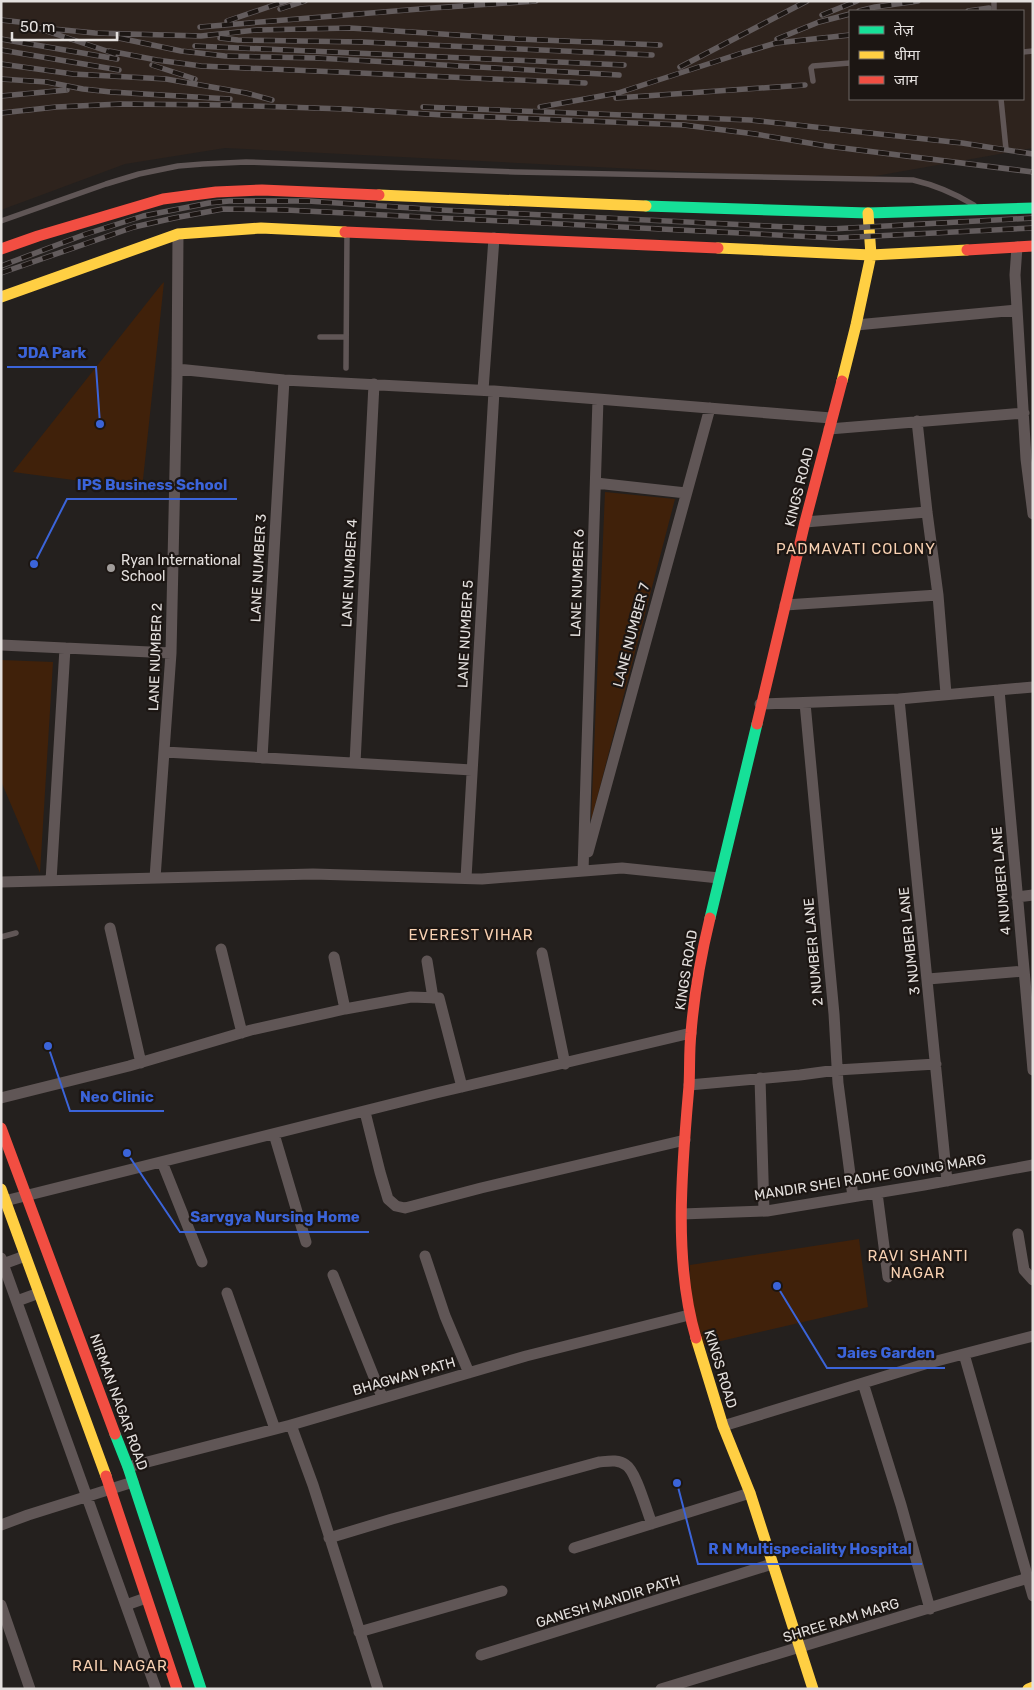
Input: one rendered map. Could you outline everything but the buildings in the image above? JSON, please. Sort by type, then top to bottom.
[{"type":"street","points":[[1,249],[38,236],[163,199],[216,192],[262,190],[599,205],[868,213],[1033,208]]},
{"type":"street","name":"KINGS ROAD","points":[[813,1689],[750,1493],[723,1426],[689,1315],[683,1278],[682,1214],[691,1033],[703,948],[760,704],[856,325],[871,255],[868,213]]},
{"type":"street","points":[[1,297],[178,234],[260,228],[871,255],[1033,246]]},
{"type":"street","name":"LANE NUMBER 2","points":[[155,878],[171,653],[178,234]]},
{"type":"street","name":"LANE NUMBER 5","points":[[466,878],[489,390],[494,238]]},
{"type":"street","points":[[1017,247],[1015,275],[1017,310],[1033,514]]},
{"type":"street","points":[[856,325],[1017,310]]},
{"type":"street","points":[[177,369],[284,380],[489,390],[710,408],[830,424],[917,421],[1024,413]]},
{"type":"street","name":"LANE NUMBER 3","points":[[262,758],[284,380]]},
{"type":"street","name":"LANE NUMBER 4","points":[[355,763],[374,384]]},
{"type":"street","name":"LANE NUMBER 6","points":[[583,871],[598,399]]},
{"type":"street","name":"LANE NUMBER 7","points":[[583,871],[710,408]]},
{"type":"street","points":[[917,421],[938,595],[946,694]]},
{"type":"street","points":[[596,483],[686,493]]},
{"type":"street","points":[[805,522],[927,512]]},
{"type":"street","points":[[785,605],[938,595]]},
{"type":"street","points":[[1,645],[171,653]]},
{"type":"street","points":[[51,881],[65,648]]},
{"type":"street","points":[[760,704],[900,699],[1033,687]]},
{"type":"street","name":"4 NUMBER LANE","points":[[999,690],[1033,1070]]},
{"type":"street","name":"3 NUMBER LANE","points":[[900,699],[947,1181]]},
{"type":"street","name":"2 NUMBER LANE","points":[[805,703],[834,1014],[837,1070],[853,1197]]},
{"type":"street","points":[[165,752],[472,770]]},
{"type":"street","points":[[1,882],[313,874],[482,879],[622,868],[719,878]]},
{"type":"street","points":[[1017,897],[1033,895]]},
{"type":"street","points":[[110,928],[142,1063]]},
{"type":"street","points":[[221,949],[242,1033]]},
{"type":"street","points":[[542,953],[565,1064]]},
{"type":"street","points":[[334,957],[345,1009]]},
{"type":"street","points":[[427,961],[433,998]]},
{"type":"street","points":[[928,979],[1024,971]]},
{"type":"street","points":[[1,1098],[40,1090],[142,1063],[242,1033],[345,1009],[412,997],[439,998],[462,1087]]},
{"type":"street","points":[[3,1201],[462,1087],[691,1033]]},
{"type":"street","points":[[689,1085],[837,1070],[936,1064]]},
{"type":"street","points":[[760,1078],[764,1211]]},
{"type":"street","points":[[365,1112],[388,1199],[396,1206],[405,1208],[685,1140]]},
{"type":"street","name":"NIRMAN NAGAR ROAD","points":[[1,1128],[128,1467],[201,1689]]},
{"type":"street","points":[[274,1134],[306,1242]]},
{"type":"street","points":[[162,1162],[202,1262]]},
{"type":"street","name":"MANDIR SHEI RADHE GOVING MARG","points":[[682,1214],[764,1211],[1033,1165]]},
{"type":"street","points":[[1,1189],[3,1201],[111,1489],[177,1689]]},
{"type":"street","points":[[877,1193],[888,1277]]},
{"type":"street","points":[[1018,1234],[1024,1270],[1033,1280]]},
{"type":"street","points":[[25,1256],[2,1261],[156,1689]]},
{"type":"street","points":[[425,1256],[445,1316],[469,1372]]},
{"type":"street","points":[[334,1275],[382,1397]]},
{"type":"street","points":[[17,1301],[39,1293]]},
{"type":"street","points":[[227,1293],[275,1429]]},
{"type":"street","name":"BHAGWAN PATH","points":[[128,1467],[291,1425],[526,1356],[689,1315]]},
{"type":"street","points":[[723,1426],[925,1364],[1033,1336]]},
{"type":"street","points":[[964,1354],[1033,1596]]},
{"type":"street","points":[[863,1383],[901,1505],[930,1609]]},
{"type":"street","points":[[291,1425],[313,1485],[378,1689]]},
{"type":"street","points":[[329,1538],[599,1462],[616,1461],[628,1466],[635,1478],[652,1524]]},
{"type":"street","points":[[1,1525],[133,1482]]},
{"type":"street","points":[[574,1548],[750,1493]]},
{"type":"street","name":"GANESH MANDIR PATH","points":[[481,1655],[772,1564]]},
{"type":"street","name":"SHREE RAM MARG","points":[[661,1689],[1028,1578]]},
{"type":"street","points":[[359,1632],[502,1592]]},
{"type":"street","points":[[126,1605],[146,1598]]},
{"type":"street","points":[[1,1605],[30,1689]]},
{"type":"street","points":[[147,1663],[166,1656]]},
{"type":"street","points":[[1028,1689],[1033,1687]]},
{"type":"lane","points":[[813,82],[811,68],[813,66],[849,63]]},
{"type":"lane","points":[[1001,100],[1006,149]]},
{"type":"lane","points":[[1,221],[139,174],[178,166],[246,162],[514,172],[913,180],[932,184],[982,209]]},
{"type":"lane","points":[[346,368],[347,231]]},
{"type":"lane","points":[[320,337],[346,337]]},
{"type":"lane","points":[[1,938],[16,932]]},
{"type":"shaded area","points":[[1,1],[1033,1],[1033,148],[853,180],[225,148],[125,164],[1,210]]},
{"type":"shaded area","points":[[164,282],[142,489],[13,472],[161,285]]},
{"type":"shaded area","points":[[605,492],[675,499],[591,821]]},
{"type":"shaded area","points":[[1,660],[53,662],[40,873],[1,781]]},
{"type":"shaded area","points":[[859,1239],[868,1307],[691,1348],[690,1265]]},
{"type":"railway","points":[[227,21],[286,1]]},
{"type":"railway","points":[[280,9],[305,1]]},
{"type":"railway","points":[[200,27],[536,1]]},
{"type":"railway","points":[[680,67],[807,1]]},
{"type":"railway","points":[[822,15],[857,1]]},
{"type":"railway","points":[[863,10],[918,1]]},
{"type":"railway","points":[[975,10],[989,8]]},
{"type":"railway","points":[[777,39],[819,22],[849,14]]},
{"type":"railway","points":[[1,20],[19,22],[116,54]]},
{"type":"railway","points":[[32,27],[95,33],[201,36],[257,30],[350,28],[518,39],[660,45]]},
{"type":"railway","points":[[540,107],[618,93],[776,43],[849,35]]},
{"type":"railway","points":[[119,38],[181,51],[225,56],[317,58],[619,75]]},
{"type":"railway","points":[[220,38],[362,42],[652,55]]},
{"type":"railway","points":[[1,39],[117,59]]},
{"type":"railway","points":[[195,46],[624,65]]},
{"type":"railway","points":[[1,50],[119,70]]},
{"type":"railway","points":[[109,51],[201,66],[585,83]]},
{"type":"railway","points":[[1,64],[73,74],[166,79],[246,93],[272,100]]},
{"type":"railway","points":[[152,65],[195,79]]},
{"type":"railway","points":[[1,79],[47,82],[111,92],[230,99]]},
{"type":"railway","points":[[616,98],[805,85]]},
{"type":"railway","points":[[1,96],[67,90]]},
{"type":"railway","points":[[1,113],[56,107],[121,104],[222,105],[684,125],[827,146],[1033,172]]},
{"type":"railway","points":[[423,107],[750,120],[962,143],[1033,154]]},
{"type":"railway","points":[[1,266],[86,234],[143,216],[229,201],[308,201],[441,210],[831,229],[1033,218]]},
{"type":"railway","points":[[1,273],[134,227],[223,209],[286,210],[836,238],[1033,228]]},
{"type":"traffic: fast","points":[[646,206],[868,213],[1033,208]]},
{"type":"traffic: fast","points":[[710,918],[757,724]]},
{"type":"traffic: fast","points":[[115,1434],[128,1467],[201,1689]]},
{"type":"traffic: slow","points":[[379,195],[646,206]]},
{"type":"traffic: slow","points":[[842,381],[871,255],[868,213]]},
{"type":"traffic: slow","points":[[1,297],[178,234],[261,228],[345,232]]},
{"type":"traffic: slow","points":[[718,248],[871,255],[967,250]]},
{"type":"traffic: slow","points":[[1,1189],[106,1476]]},
{"type":"traffic: slow","points":[[696,1338],[723,1426],[750,1493],[813,1689]]},
{"type":"traffic: slow","points":[[1028,1689],[1033,1687]]},
{"type":"traffic: jam","points":[[1,249],[38,236],[163,199],[216,192],[262,190],[379,195]]},
{"type":"traffic: jam","points":[[345,232],[718,248]]},
{"type":"traffic: jam","points":[[967,250],[1033,246]]},
{"type":"traffic: jam","points":[[757,724],[805,522],[842,381]]},
{"type":"traffic: jam","points":[[696,1338],[684,1277],[681,1213],[682,1181],[692,1019],[698,975],[710,918]]},
{"type":"traffic: jam","points":[[1,1128],[115,1434]]},
{"type":"traffic: jam","points":[[106,1476],[177,1689]]},
{"type":"place","name":"JDA Park","points":[[100,424]]},
{"type":"place","name":"IPS Business School","points":[[34,564]]},
{"type":"place","name":"Ryan International School","points":[[111,568]]},
{"type":"place","name":"Neo Clinic","points":[[48,1046]]},
{"type":"place","name":"Sarvgya Nursing Home","points":[[127,1153]]},
{"type":"place","name":"Jaies Garden","points":[[777,1286]]},
{"type":"place","name":"R N Multispeciality Hospital","points":[[677,1483]]},
{"type":"district","name":"PADMAVATI COLONY","points":[[856,549]]},
{"type":"district","name":"EVEREST VIHAR","points":[[471,935]]},
{"type":"district","name":"RAVI SHANTI NAGAR","points":[[918,1264]]},
{"type":"district","name":"RAIL NAGAR","points":[[120,1666]]}]
